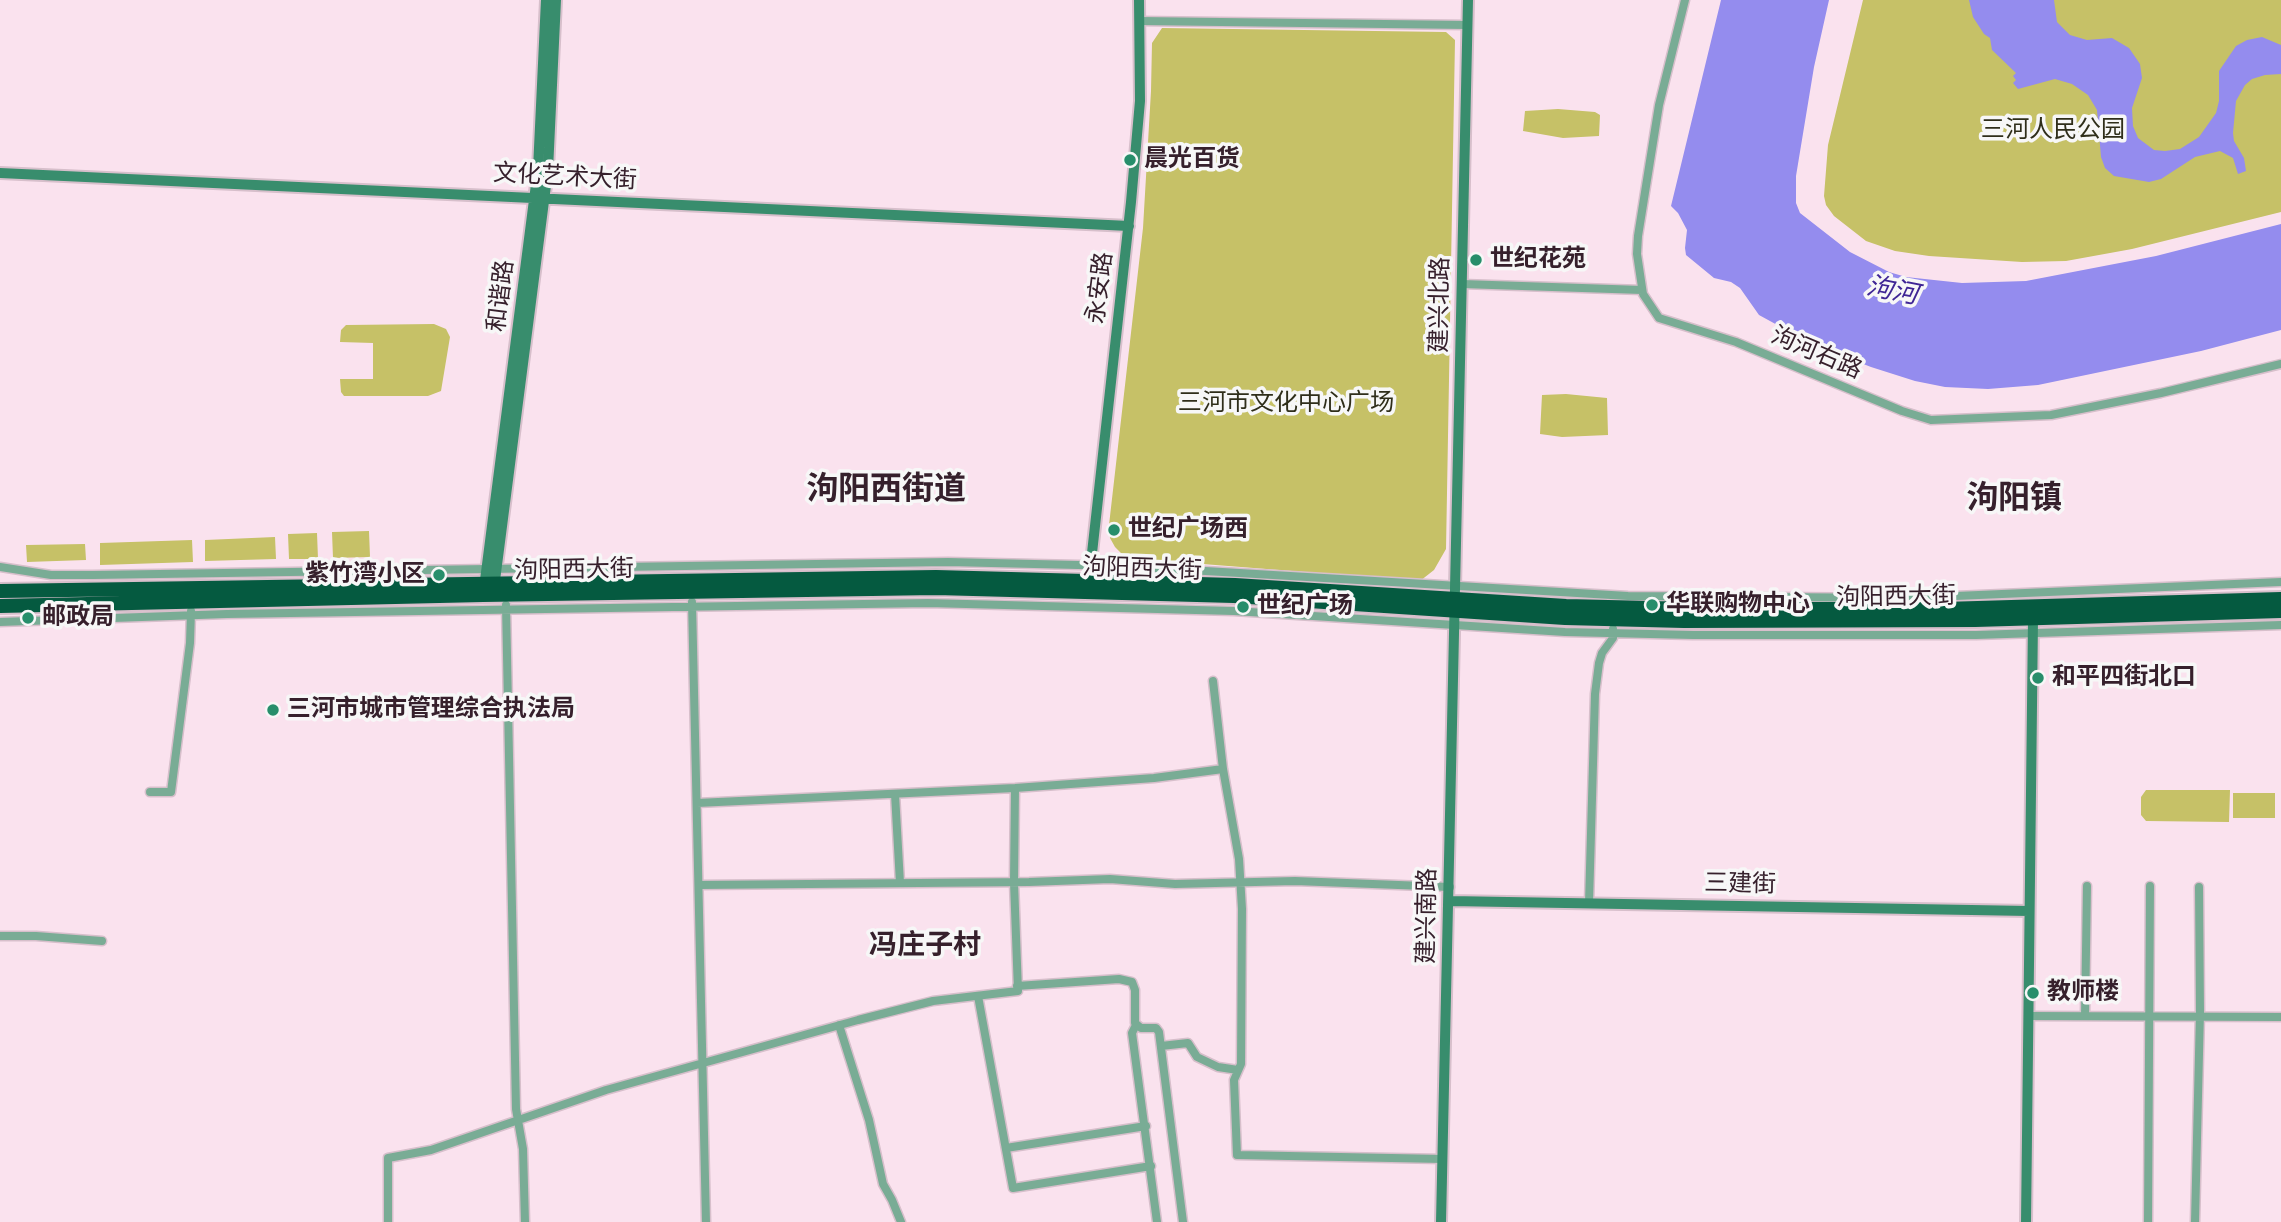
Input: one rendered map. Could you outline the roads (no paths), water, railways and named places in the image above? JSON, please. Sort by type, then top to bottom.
[{"type":"highway","name":"泃阳西大街","points":[[0,591],[494,587],[1090,573],[1456,605],[1613,626],[1829,622],[2033,626],[2281,611]]},
{"type":"highway","name":"泃阳西大街","points":[[0,606],[191,608],[494,587],[692,599],[924,589],[1084,591],[1456,605],[1829,611],[2281,599]]},
{"type":"street","name":"和谐路","points":[[540,198],[546,0]]},
{"type":"street","name":"和谐路","points":[[494,587],[540,198],[556,0]]},
{"type":"street","name":"永安路","points":[[1090,573],[1129,226],[1140,101],[1139,0]]},
{"type":"street","name":"建兴北路","points":[[1456,605],[1468,0]]},
{"type":"street","name":"泃河右路","points":[[1685,0],[1659,105],[1637,254],[1642,290],[1654,313],[1668,322],[1736,342],[1902,411],[1931,420],[2052,415],[2161,393],[2281,364]]},
{"type":"street","points":[[1139,20],[1467,25]]},
{"type":"street","name":"文化艺术大街","points":[[0,173],[1129,226]]},
{"type":"street","points":[[1462,284],[1642,290]]},
{"type":"street","points":[[0,567],[51,575],[494,587]]},
{"type":"street","points":[[1456,605],[1628,596],[1909,598],[2281,582]]},
{"type":"street","points":[[0,622],[494,587]]},
{"type":"street","points":[[494,587],[516,1109],[523,1149],[525,1222]]},
{"type":"street","points":[[692,599],[706,1222]]},
{"type":"street","name":"建兴南路","points":[[1441,1222],[1456,605]]},
{"type":"street","points":[[150,792],[171,792],[190,643],[191,608]]},
{"type":"street","points":[[2026,1222],[2033,626],[2281,625]]},
{"type":"street","points":[[1589,903],[1595,694],[1599,663],[1602,653],[1613,638],[1613,626]]},
{"type":"street","points":[[1213,681],[1223,769],[1239,859],[1241,1064],[1234,1080],[1237,1155],[1443,1159]]},
{"type":"street","points":[[697,803],[1015,789],[1154,778],[1223,769]]},
{"type":"street","points":[[388,1222],[388,1158],[431,1150],[607,1090],[839,1025],[933,1001],[1018,991],[1014,883],[1015,789]]},
{"type":"street","points":[[895,794],[900,883]]},
{"type":"street","points":[[699,885],[1014,883],[1110,879],[1175,884],[1295,881],[1450,887]]},
{"type":"street","points":[[2085,1016],[2087,886]]},
{"type":"street","points":[[2148,1222],[2150,886]]},
{"type":"street","points":[[2195,1222],[2200,1016],[2199,887]]},
{"type":"street","name":"三建街","points":[[1450,901],[2029,911]]},
{"type":"street","points":[[0,936],[102,942]]},
{"type":"street","points":[[1017,986],[1130,980],[1135,990],[1136,1025],[1132,1033],[1157,1222]]},
{"type":"street","points":[[978,996],[1013,1188],[1151,1166]]},
{"type":"street","points":[[2028,1016],[2281,1017]]},
{"type":"street","points":[[839,1025],[869,1120],[883,1184],[901,1222]]},
{"type":"street","points":[[1136,1025],[1158,1029],[1183,1222]]},
{"type":"street","points":[[1161,1045],[1188,1043],[1197,1057],[1219,1067],[1238,1070]]},
{"type":"street","points":[[1006,1148],[1146,1126]]},
{"type":"water","name":"泃河","points":[[1721,0],[1829,0],[1814,67],[1796,176],[1796,203],[1800,213],[1850,252],[1889,272],[1906,277],[1962,283],[2026,281],[2156,256],[2281,224],[2281,330],[2201,351],[2038,385],[1988,389],[1945,387],[1871,367],[1812,344],[1759,315],[1740,288],[1731,282],[1714,278],[1686,255],[1687,230],[1671,206]]},
{"type":"water","points":[[1969,0],[2054,0],[2057,22],[2070,35],[2087,40],[2112,38],[2129,48],[2140,64],[2142,78],[2132,108],[2133,126],[2138,138],[2154,150],[2180,149],[2199,137],[2216,113],[2219,101],[2219,71],[2236,46],[2262,37],[2281,45],[2281,74],[2252,79],[2245,85],[2236,101],[2234,141],[2244,158],[2246,171],[2238,174],[2233,158],[2220,151],[2195,157],[2161,179],[2149,182],[2114,176],[2105,168],[2101,157],[2097,110],[2088,95],[2072,84],[2055,79],[2018,89],[2013,83],[2016,73],[1992,50],[1990,38],[1984,34],[1973,17]]},
{"type":"place","name":"晨光百货","points":[[1130,160]]},
{"type":"place","name":"世纪花苑","points":[[1476,260]]},
{"type":"place","name":"世纪广场西","points":[[1114,530]]},
{"type":"place","name":"紫竹湾小区","points":[[439,575]]},
{"type":"place","name":"华联购物中心","points":[[1652,605]]},
{"type":"place","name":"世纪广场","points":[[1243,607]]},
{"type":"place","name":"邮政局","points":[[28,618]]},
{"type":"place","name":"和平四街北口","points":[[2038,678]]},
{"type":"place","name":"三河市城市管理综合执法局","points":[[273,710]]},
{"type":"place","name":"教师楼","points":[[2033,993]]},
{"type":"district","name":"泃阳西街道","points":[[886,491]]},
{"type":"district","name":"泃阳镇","points":[[2014,500]]},
{"type":"district","name":"冯庄子村","points":[[925,947]]},
{"type":"park label","name":"三河人民公园","points":[[2053,131]]},
{"type":"park label","name":"三河市文化中心广场","points":[[1286,404]]}]
